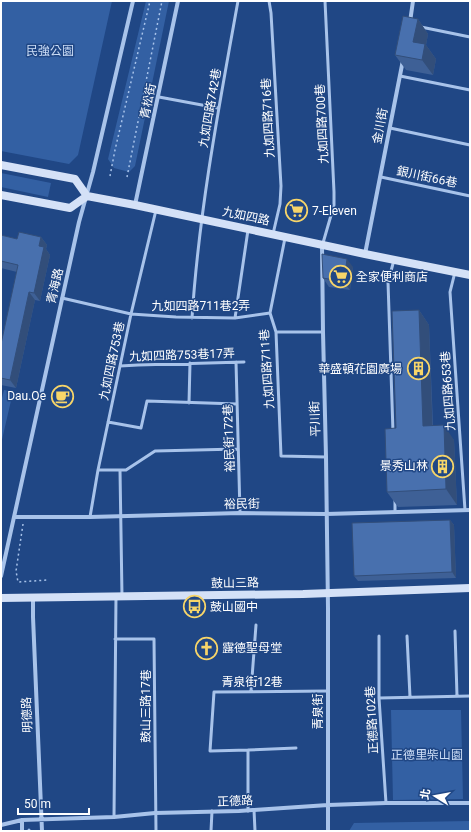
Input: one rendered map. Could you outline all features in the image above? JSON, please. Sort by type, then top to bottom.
[{"type":"street","name":"青海路","points":[[1,576],[79,222],[87,196],[133,1]]},
{"type":"street","name":"青松街","points":[[135,205],[159,97],[178,1]]},
{"type":"street","points":[[410,25],[413,1]]},
{"type":"street","name":"金川街","points":[[365,254],[404,54]]},
{"type":"street","points":[[1,165],[75,179],[87,196],[70,208],[1,195]]},
{"type":"street","name":"九如四路","points":[[87,196],[156,209],[470,275]]},
{"type":"street","name":"平川街","points":[[322,245],[322,332],[328,593]]},
{"type":"street","name":"裕民街","points":[[14,517],[326,514],[470,510]]},
{"type":"street","name":"鼓山三路","points":[[1,598],[328,593],[470,588]]},
{"type":"street","name":"青泉街","points":[[328,593],[328,831]]},
{"type":"street","name":"明德路","points":[[33,598],[42,831]]},
{"type":"street","name":"正德路","points":[[1,825],[22,820],[114,817],[155,813],[248,811],[328,805],[470,803]]},
{"type":"street","points":[[22,820],[22,831]]},
{"type":"lane","name":"九如四路742巷","points":[[192,318],[201,219],[218,108],[238,1]]},
{"type":"lane","name":"九如四路716巷","points":[[269,1],[282,186],[280,204],[273,234]]},
{"type":"lane","name":"九如四路700巷","points":[[322,245],[334,205],[325,1]]},
{"type":"lane","points":[[417,26],[470,37]]},
{"type":"lane","points":[[400,76],[470,90]]},
{"type":"lane","points":[[159,97],[218,108]]},
{"type":"lane","points":[[390,128],[470,145]]},
{"type":"lane","name":"銀川街66巷","points":[[381,176],[470,196]]},
{"type":"lane","name":"九如四路753巷","points":[[90,517],[98,470],[131,314],[156,209]]},
{"type":"lane","points":[[235,318],[249,229]]},
{"type":"lane","name":"九如四路711巷","points":[[286,236],[270,313],[276,332],[281,456],[326,457]]},
{"type":"lane","points":[[393,432],[388,282],[394,260]]},
{"type":"lane","name":"九如四路653巷","points":[[455,272],[450,292],[465,510]]},
{"type":"lane","name":"九如四路711巷2弄","points":[[62,298],[131,314],[176,318],[235,318],[270,313]]},
{"type":"lane","points":[[276,332],[322,332]]},
{"type":"lane","name":"裕民街172巷","points":[[236,362],[240,514]]},
{"type":"lane","name":"九如四路753巷17弄","points":[[120,366],[244,362]]},
{"type":"lane","points":[[189,403],[190,363]]},
{"type":"lane","points":[[108,422],[141,428],[147,402],[237,404]]},
{"type":"lane","points":[[98,470],[126,470],[154,451],[238,449]]},
{"type":"lane","points":[[114,817],[115,639],[119,596],[120,470]]},
{"type":"lane","points":[[395,496],[395,512]]},
{"type":"lane","points":[[251,691],[256,624]]},
{"type":"lane","points":[[455,631],[457,696]]},
{"type":"lane","name":"正德路102巷","points":[[379,636],[379,698],[386,804]]},
{"type":"lane","points":[[407,636],[410,697]]},
{"type":"lane","name":"鼓山三路17巷","points":[[115,639],[154,639],[155,813]]},
{"type":"lane","name":"青泉街12巷","points":[[248,750],[210,751],[214,692],[328,691]]},
{"type":"lane","points":[[379,698],[470,696]]},
{"type":"lane","points":[[248,811],[248,750],[296,748]]},
{"type":"lane","points":[[254,810],[255,831]]},
{"type":"lane","points":[[211,831],[212,811]]},
{"type":"lane","points":[[155,813],[156,831]]},
{"type":"path","points":[[110,176],[150,1]]},
{"type":"path","points":[[127,177],[162,1]]},
{"type":"path","points":[[24,524],[16,571],[18,582],[46,580]]},
{"type":"green space","name":"民強公園","points":[[1,1],[112,1],[78,155],[69,164],[1,151]]},
{"type":"green space","points":[[146,1],[169,1],[135,166],[129,172],[114,168],[108,159]]},
{"type":"green space","points":[[1,173],[51,183],[48,197],[1,187]]},
{"type":"green space","points":[[4,390],[13,392],[1,444],[1,397],[2,398]]},
{"type":"green space","name":"正德里柴山園","points":[[391,710],[461,710],[463,799],[393,800]]},
{"type":"green space","points":[[470,821],[470,831],[349,831],[354,823]]},
{"type":"building","points":[[403,16],[418,19],[413,42],[425,44],[422,60],[395,55]]},
{"type":"building","points":[[19,232],[41,237],[39,246],[44,247],[34,293],[29,292],[10,380],[1,378],[1,344],[18,265],[1,261],[1,235],[17,239]]},
{"type":"building","points":[[322,254],[347,259],[344,282],[323,278]]},
{"type":"building","points":[[419,310],[423,426],[444,425],[446,489],[387,492],[385,429],[396,428],[392,311]]},
{"type":"building","points":[[450,520],[452,572],[354,576],[352,523]]},
{"type":"place","name":"7-Eleven","points":[[296,211]]},
{"type":"place","name":"全家便利商店","points":[[340,277]]},
{"type":"place","name":"華盛頓花園廣場","points":[[418,369]]},
{"type":"place","name":"Dau.Oe","points":[[62,396]]},
{"type":"place","name":"景秀山林","points":[[443,466]]},
{"type":"place","name":"鼓山國中","points":[[194,607]]},
{"type":"place","name":"露德聖母堂","points":[[207,648]]}]
